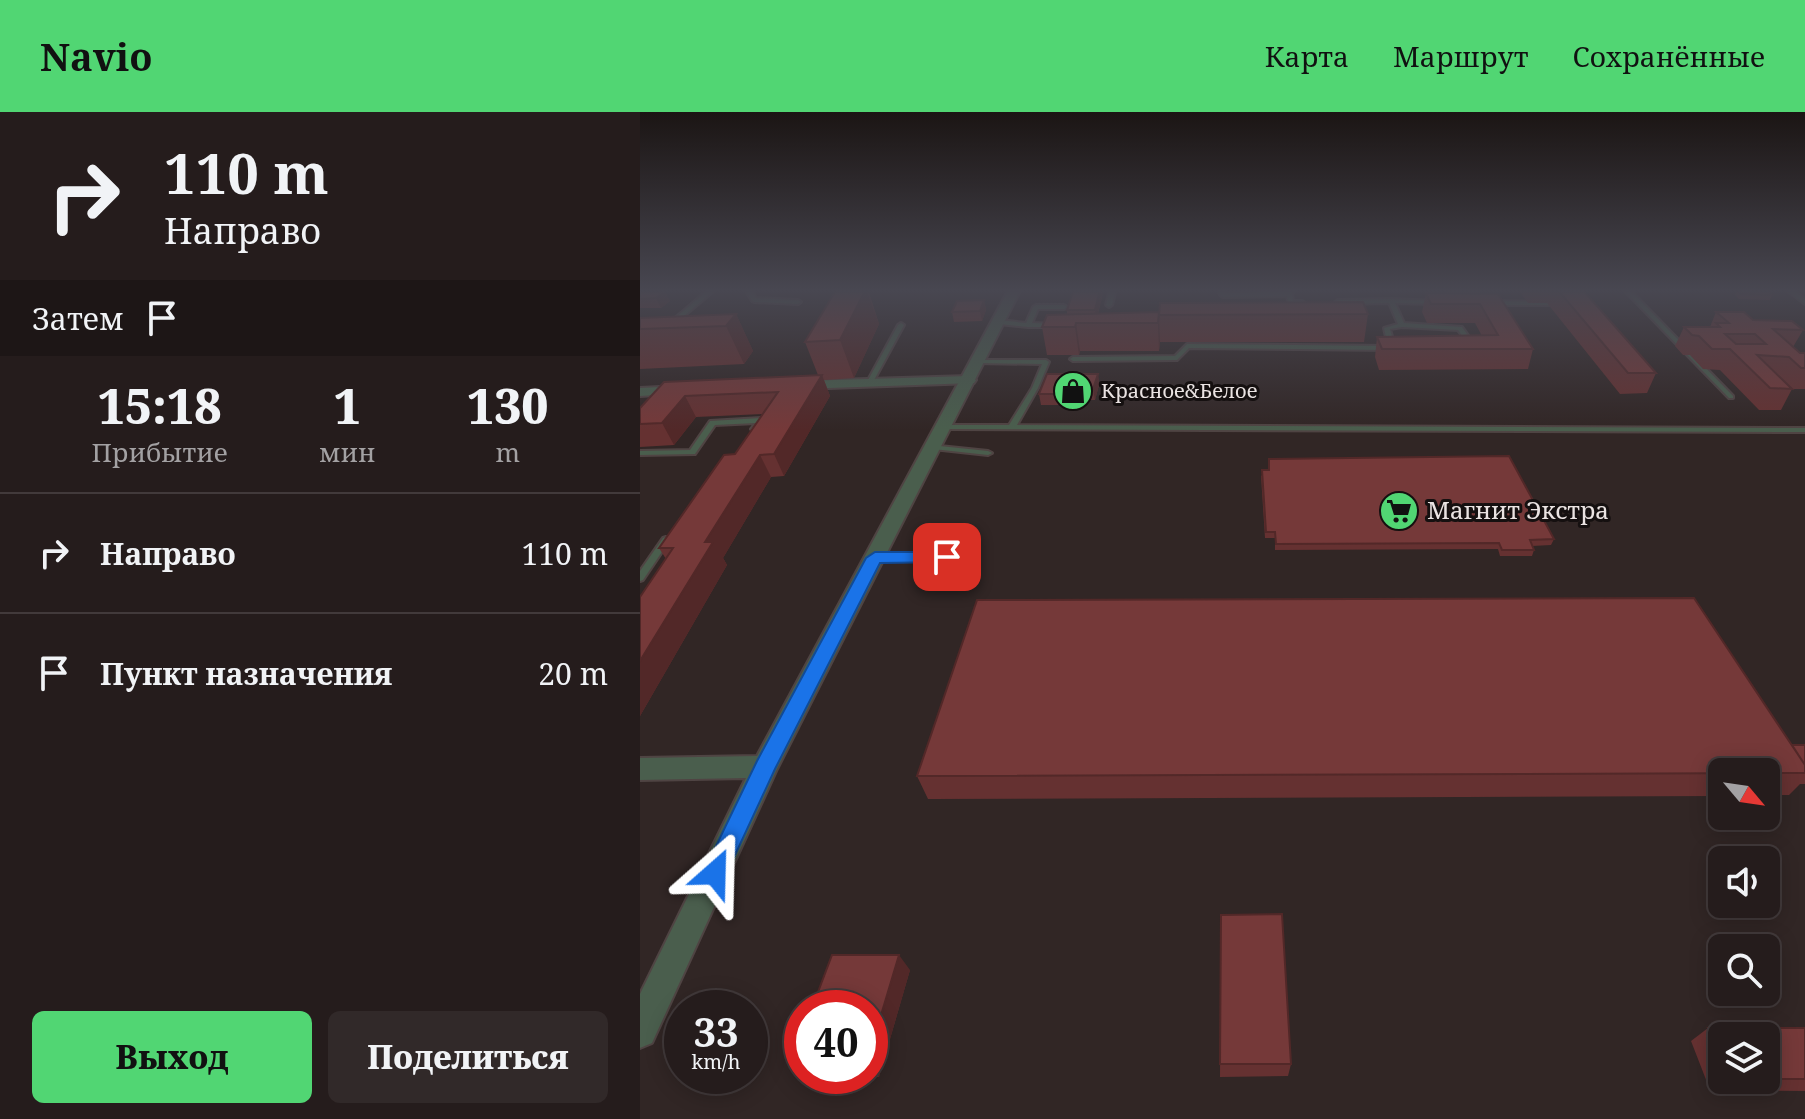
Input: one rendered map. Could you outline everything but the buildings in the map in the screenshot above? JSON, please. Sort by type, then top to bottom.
[{"type":"street","points":[[640,1031],[765,767],[992,336]]},
{"type":"street","points":[[778,386],[969,380]]},
{"type":"street","points":[[640,392],[702,389]]},
{"type":"street","points":[[640,769],[765,767]]},
{"type":"lane","points":[[870,382],[895,336]]},
{"type":"lane","points":[[1389,336],[1392,348]]},
{"type":"lane","points":[[1461,349],[1475,349],[1466,336]]},
{"type":"lane","points":[[1672,336],[1731,397]]},
{"type":"lane","points":[[1073,359],[1177,358],[1187,346],[1406,349]]},
{"type":"lane","points":[[978,362],[1046,362],[1012,427]]},
{"type":"lane","points":[[640,453],[692,452],[713,423],[761,420],[747,440]]},
{"type":"lane","points":[[938,437],[1012,427],[1805,430]]},
{"type":"lane","points":[[938,437],[988,453]]},
{"type":"lane","points":[[640,578],[672,531]]},
{"type":"lane","points":[[875,558],[947,557]]},
{"type":"place","name":"Красное&Белое","points":[[1073,391]]},
{"type":"place","name":"Магнит Экстра","points":[[1399,511]]},
{"type":"route","points":[[715,873],[765,767],[875,558],[947,557]]}]
